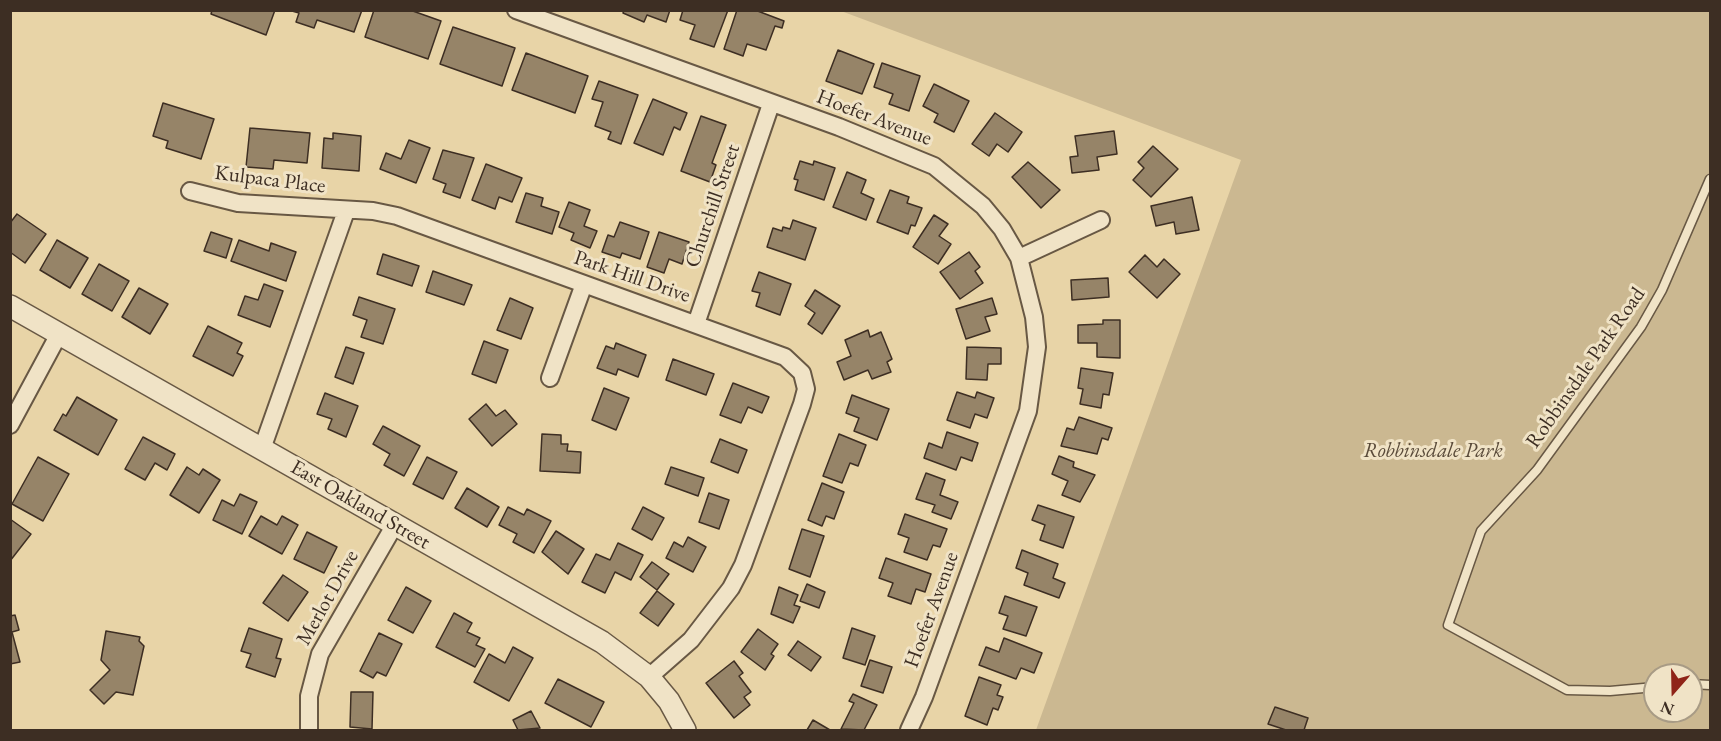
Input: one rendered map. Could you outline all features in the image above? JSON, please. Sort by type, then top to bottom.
[{"type":"street","name":"Hoefer Avenue","points":[[516,10],[839,127],[934,166],[983,206],[1002,229],[1019,258],[1034,317],[1037,347],[1028,411],[924,697],[909,730]]},
{"type":"street","name":"Churchill Street","points":[[696,324],[771,104]]},
{"type":"street","name":"Kulpaca Place","points":[[190,191],[238,203],[346,211]]},
{"type":"street","points":[[262,449],[346,211]]},
{"type":"street","name":"Park Hill Drive","points":[[346,211],[373,211],[396,216],[786,357],[802,373],[806,389],[743,565],[731,588],[691,640],[649,677]]},
{"type":"street","points":[[1019,258],[1101,220]]},
{"type":"street","points":[[550,378],[584,284]]},
{"type":"street","name":"East Oakland Street","points":[[10,306],[394,526],[545,607],[602,642],[649,677],[669,701],[685,730]]},
{"type":"street","points":[[10,425],[59,334]]},
{"type":"street","name":"Merlot Drive","points":[[309,730],[309,696],[320,654],[394,526]]},
{"type":"lane","name":"Robbinsdale Park Road","points":[[1643,688],[1610,691],[1567,690],[1448,625],[1481,531],[1537,470],[1641,327],[1662,290],[1710,179]]},
{"type":"green space","name":"Robbinsdale Park","points":[[841,11],[1710,11],[1710,730],[1036,730],[1241,160]]},
{"type":"building","points":[[212,10],[275,10],[266,35],[211,14]]},
{"type":"building","points":[[362,10],[354,32],[317,20],[314,28],[296,22],[299,13],[292,11]]},
{"type":"building","points":[[374,10],[410,10],[441,21],[428,59],[365,37]]},
{"type":"building","points":[[624,10],[670,10],[666,22],[647,15],[644,22],[623,13]]},
{"type":"building","points":[[683,10],[728,10],[714,47],[690,39],[695,25],[680,20]]},
{"type":"building","points":[[737,10],[755,10],[784,21],[782,28],[775,26],[766,50],[747,44],[743,56],[724,49]]},
{"type":"building","points":[[453,27],[515,48],[502,86],[440,64]]},
{"type":"building","points":[[838,50],[874,64],[862,94],[826,81]]},
{"type":"building","points":[[526,53],[588,76],[575,113],[512,90]]},
{"type":"building","points":[[882,63],[920,76],[909,111],[889,104],[893,94],[874,87]]},
{"type":"building","points":[[599,81],[638,95],[621,144],[608,139],[611,132],[595,126],[603,102],[592,99]]},
{"type":"building","points":[[934,84],[969,101],[954,132],[934,122],[938,114],[923,106]]},
{"type":"building","points":[[653,99],[687,113],[680,130],[674,127],[663,155],[634,143]]},
{"type":"building","points":[[163,103],[214,119],[201,159],[166,148],[168,141],[153,136]]},
{"type":"building","points":[[995,113],[1022,132],[1008,152],[997,144],[989,156],[972,144]]},
{"type":"building","points":[[701,116],[726,125],[712,163],[716,165],[710,182],[681,171]]},
{"type":"building","points":[[250,128],[310,133],[307,163],[274,160],[273,169],[246,167]]},
{"type":"building","points":[[1114,131],[1117,154],[1097,157],[1099,170],[1072,173],[1070,157],[1078,156],[1075,136]]},
{"type":"building","points":[[333,133],[361,136],[359,171],[322,168],[324,138],[333,139]]},
{"type":"building","points":[[409,140],[430,148],[416,183],[380,169],[386,153],[401,159]]},
{"type":"building","points":[[1153,146],[1178,169],[1151,197],[1133,180],[1144,168],[1138,162]]},
{"type":"building","points":[[443,150],[474,158],[460,198],[443,192],[446,184],[433,179]]},
{"type":"building","points":[[800,161],[813,165],[814,161],[835,168],[824,200],[795,190],[798,180],[794,179]]},
{"type":"building","points":[[1028,162],[1060,190],[1041,208],[1012,177]]},
{"type":"building","points":[[486,164],[522,178],[512,202],[499,197],[495,209],[472,200]]},
{"type":"building","points":[[847,172],[866,180],[861,193],[874,199],[866,220],[833,207]]},
{"type":"building","points":[[890,190],[909,197],[907,203],[922,208],[915,226],[911,225],[908,234],[877,222]]},
{"type":"building","points":[[526,193],[543,198],[541,206],[559,212],[552,234],[516,222]]},
{"type":"building","points":[[1192,197],[1199,230],[1176,234],[1174,222],[1156,226],[1151,206]]},
{"type":"building","points":[[569,202],[590,210],[584,226],[597,231],[590,248],[571,240],[574,233],[559,227]]},
{"type":"building","points":[[17,214],[46,234],[25,263],[10,252],[10,223]]},
{"type":"building","points":[[934,215],[948,224],[939,236],[951,244],[938,264],[913,247]]},
{"type":"building","points":[[793,220],[816,228],[805,260],[767,247],[773,228],[782,231],[783,227],[790,229]]},
{"type":"building","points":[[620,222],[649,232],[640,259],[622,253],[620,258],[602,252],[608,235],[614,237]]},
{"type":"building","points":[[211,232],[232,239],[226,258],[204,251]]},
{"type":"building","points":[[659,232],[689,242],[682,264],[669,259],[664,273],[647,267]]},
{"type":"building","points":[[57,240],[88,258],[70,288],[40,270]]},
{"type":"building","points":[[239,240],[269,251],[271,243],[296,252],[286,281],[231,261]]},
{"type":"building","points":[[969,252],[980,267],[975,271],[983,283],[960,299],[940,272]]},
{"type":"building","points":[[383,254],[419,266],[412,286],[377,274]]},
{"type":"building","points":[[1145,255],[1157,267],[1164,259],[1180,274],[1157,298],[1129,272]]},
{"type":"building","points":[[99,264],[129,281],[112,311],[82,294]]},
{"type":"building","points":[[433,271],[472,285],[464,305],[426,292]]},
{"type":"building","points":[[759,272],[791,284],[780,315],[756,306],[760,293],[752,291]]},
{"type":"building","points":[[1108,278],[1109,297],[1072,300],[1071,280]]},
{"type":"building","points":[[264,284],[283,291],[270,327],[238,315],[245,296],[258,300]]},
{"type":"building","points":[[139,288],[168,304],[150,334],[122,317]]},
{"type":"building","points":[[815,290],[840,306],[822,334],[808,324],[815,313],[805,306]]},
{"type":"building","points":[[359,297],[395,309],[383,344],[361,337],[367,320],[353,315]]},
{"type":"building","points":[[510,298],[533,308],[521,339],[497,330]]},
{"type":"building","points":[[992,298],[997,314],[985,317],[990,331],[966,339],[956,309]]},
{"type":"building","points":[[1103,320],[1120,320],[1120,358],[1097,357],[1097,343],[1078,343],[1078,325],[1103,324]]},
{"type":"building","points":[[208,326],[242,343],[237,353],[243,356],[233,376],[193,356]]},
{"type":"building","points":[[868,330],[870,337],[881,332],[892,359],[887,362],[891,372],[872,379],[868,370],[844,380],[837,362],[851,356],[845,340]]},
{"type":"building","points":[[484,341],[508,350],[496,383],[472,374]]},
{"type":"building","points":[[616,343],[646,355],[638,377],[618,369],[616,375],[597,368],[606,346],[614,349]]},
{"type":"building","points":[[346,347],[364,353],[353,384],[335,377]]},
{"type":"building","points":[[967,347],[1001,348],[1001,364],[988,364],[987,380],[966,379]]},
{"type":"building","points":[[673,359],[714,374],[706,395],[666,380]]},
{"type":"building","points":[[1081,368],[1113,373],[1109,395],[1103,394],[1101,408],[1080,404],[1083,389],[1078,388]]},
{"type":"building","points":[[733,383],[769,397],[762,413],[748,407],[741,423],[720,415]]},
{"type":"building","points":[[604,388],[629,398],[616,430],[592,420]]},
{"type":"building","points":[[957,392],[975,398],[977,392],[994,398],[987,418],[975,414],[970,428],[947,420]]},
{"type":"building","points":[[325,393],[358,406],[346,437],[328,429],[332,419],[317,414]]},
{"type":"building","points":[[852,395],[889,409],[877,440],[854,431],[859,418],[846,413]]},
{"type":"building","points":[[77,397],[117,420],[98,455],[54,430],[63,414],[66,416]]},
{"type":"building","points":[[486,404],[496,416],[505,410],[517,424],[492,446],[469,419]]},
{"type":"building","points":[[1079,417],[1112,428],[1108,440],[1102,438],[1097,454],[1061,446],[1067,428],[1074,430]]},
{"type":"building","points":[[383,426],[420,446],[404,476],[384,465],[390,454],[373,444]]},
{"type":"building","points":[[947,432],[978,443],[972,461],[961,457],[956,470],[924,458],[929,443],[942,448]]},
{"type":"building","points":[[542,434],[561,435],[561,444],[568,444],[567,451],[581,452],[580,473],[540,471]]},
{"type":"building","points":[[839,434],[866,445],[858,466],[850,463],[842,483],[823,476]]},
{"type":"building","points":[[143,437],[175,454],[167,470],[155,463],[145,480],[125,469]]},
{"type":"building","points":[[720,439],[747,450],[738,473],[711,462]]},
{"type":"building","points":[[1059,456],[1074,462],[1073,467],[1095,475],[1080,502],[1062,495],[1068,481],[1052,474]]},
{"type":"building","points":[[38,457],[69,474],[43,521],[12,504]]},
{"type":"building","points":[[427,457],[457,472],[443,499],[413,484]]},
{"type":"building","points":[[187,467],[199,475],[203,469],[220,480],[199,513],[170,495]]},
{"type":"building","points":[[671,467],[704,478],[698,496],[665,484]]},
{"type":"building","points":[[926,473],[945,480],[940,495],[958,502],[951,519],[932,512],[935,505],[916,499]]},
{"type":"building","points":[[822,483],[844,492],[834,519],[826,516],[822,526],[808,520]]},
{"type":"building","points":[[467,488],[499,507],[487,527],[455,508]]},
{"type":"building","points":[[709,493],[729,500],[719,529],[699,522]]},
{"type":"building","points":[[240,494],[257,502],[242,534],[213,520],[222,500],[234,506]]},
{"type":"building","points":[[1038,505],[1074,517],[1063,548],[1040,540],[1045,525],[1032,520]]},
{"type":"building","points":[[508,507],[524,515],[527,509],[551,521],[534,553],[513,542],[517,534],[499,525]]},
{"type":"building","points":[[643,507],[664,518],[652,540],[632,529]]},
{"type":"building","points":[[905,514],[947,529],[940,547],[933,545],[927,560],[904,552],[909,538],[898,534]]},
{"type":"building","points":[[261,516],[277,525],[282,516],[298,525],[282,554],[249,536]]},
{"type":"building","points":[[10,519],[31,534],[10,561]]},
{"type":"building","points":[[802,529],[824,536],[810,577],[789,569]]},
{"type":"building","points":[[556,531],[584,549],[568,574],[542,552]]},
{"type":"building","points":[[307,532],[337,547],[324,573],[294,559]]},
{"type":"building","points":[[688,537],[706,547],[693,572],[666,558],[674,542],[683,547]]},
{"type":"building","points":[[618,543],[643,555],[631,580],[615,572],[605,593],[582,582],[596,554],[610,560]]},
{"type":"building","points":[[1022,550],[1058,564],[1053,578],[1065,583],[1059,598],[1024,585],[1028,573],[1016,568]]},
{"type":"building","points":[[886,558],[931,574],[925,592],[916,589],[911,604],[888,596],[893,583],[879,578]]},
{"type":"building","points":[[652,562],[669,574],[657,590],[640,577]]},
{"type":"building","points":[[283,575],[308,592],[288,621],[263,603]]},
{"type":"building","points":[[807,584],[825,592],[819,608],[800,601]]},
{"type":"building","points":[[406,587],[431,601],[413,633],[388,620]]},
{"type":"building","points":[[779,587],[798,595],[794,605],[800,607],[793,623],[771,614]]},
{"type":"building","points":[[657,591],[674,604],[658,626],[640,613]]},
{"type":"building","points":[[1005,596],[1037,607],[1026,636],[1003,629],[1008,616],[999,613]]},
{"type":"building","points":[[454,613],[472,623],[467,632],[480,638],[476,645],[485,649],[475,667],[436,647]]},
{"type":"building","points":[[15,615],[19,630],[12,632],[20,662],[10,664],[10,616]]},
{"type":"building","points":[[249,628],[282,639],[276,658],[281,659],[275,677],[246,667],[251,654],[241,651]]},
{"type":"building","points":[[852,628],[875,636],[865,665],[843,658]]},
{"type":"building","points":[[758,629],[778,644],[765,670],[741,652]]},
{"type":"building","points":[[106,631],[140,637],[139,641],[144,646],[133,695],[116,692],[104,704],[90,690],[110,670],[101,660]]},
{"type":"building","points":[[379,633],[402,644],[386,676],[377,672],[373,678],[360,671]]},
{"type":"building","points":[[1004,638],[1042,653],[1034,673],[1021,668],[1016,679],[979,665],[986,647],[999,652]]},
{"type":"building","points":[[798,641],[821,657],[811,671],[788,655]]},
{"type":"building","points":[[513,647],[533,658],[509,701],[474,682],[489,654],[505,663]]},
{"type":"building","points":[[870,660],[892,667],[883,693],[861,686]]},
{"type":"building","points":[[734,661],[743,673],[739,676],[751,692],[744,697],[750,705],[734,718],[706,683]]},
{"type":"building","points":[[979,677],[1001,685],[997,695],[1003,697],[998,710],[993,708],[987,725],[965,716]]},
{"type":"building","points":[[558,679],[604,702],[591,727],[545,703]]},
{"type":"building","points":[[351,692],[373,692],[372,729],[350,727]]},
{"type":"building","points":[[853,694],[877,705],[864,730],[841,729],[854,703],[849,701]]},
{"type":"building","points":[[1275,707],[1308,718],[1304,730],[1286,730],[1268,724]]},
{"type":"building","points":[[531,711],[540,728],[518,730],[513,720]]},
{"type":"building","points":[[813,720],[830,730],[807,730]]}]
